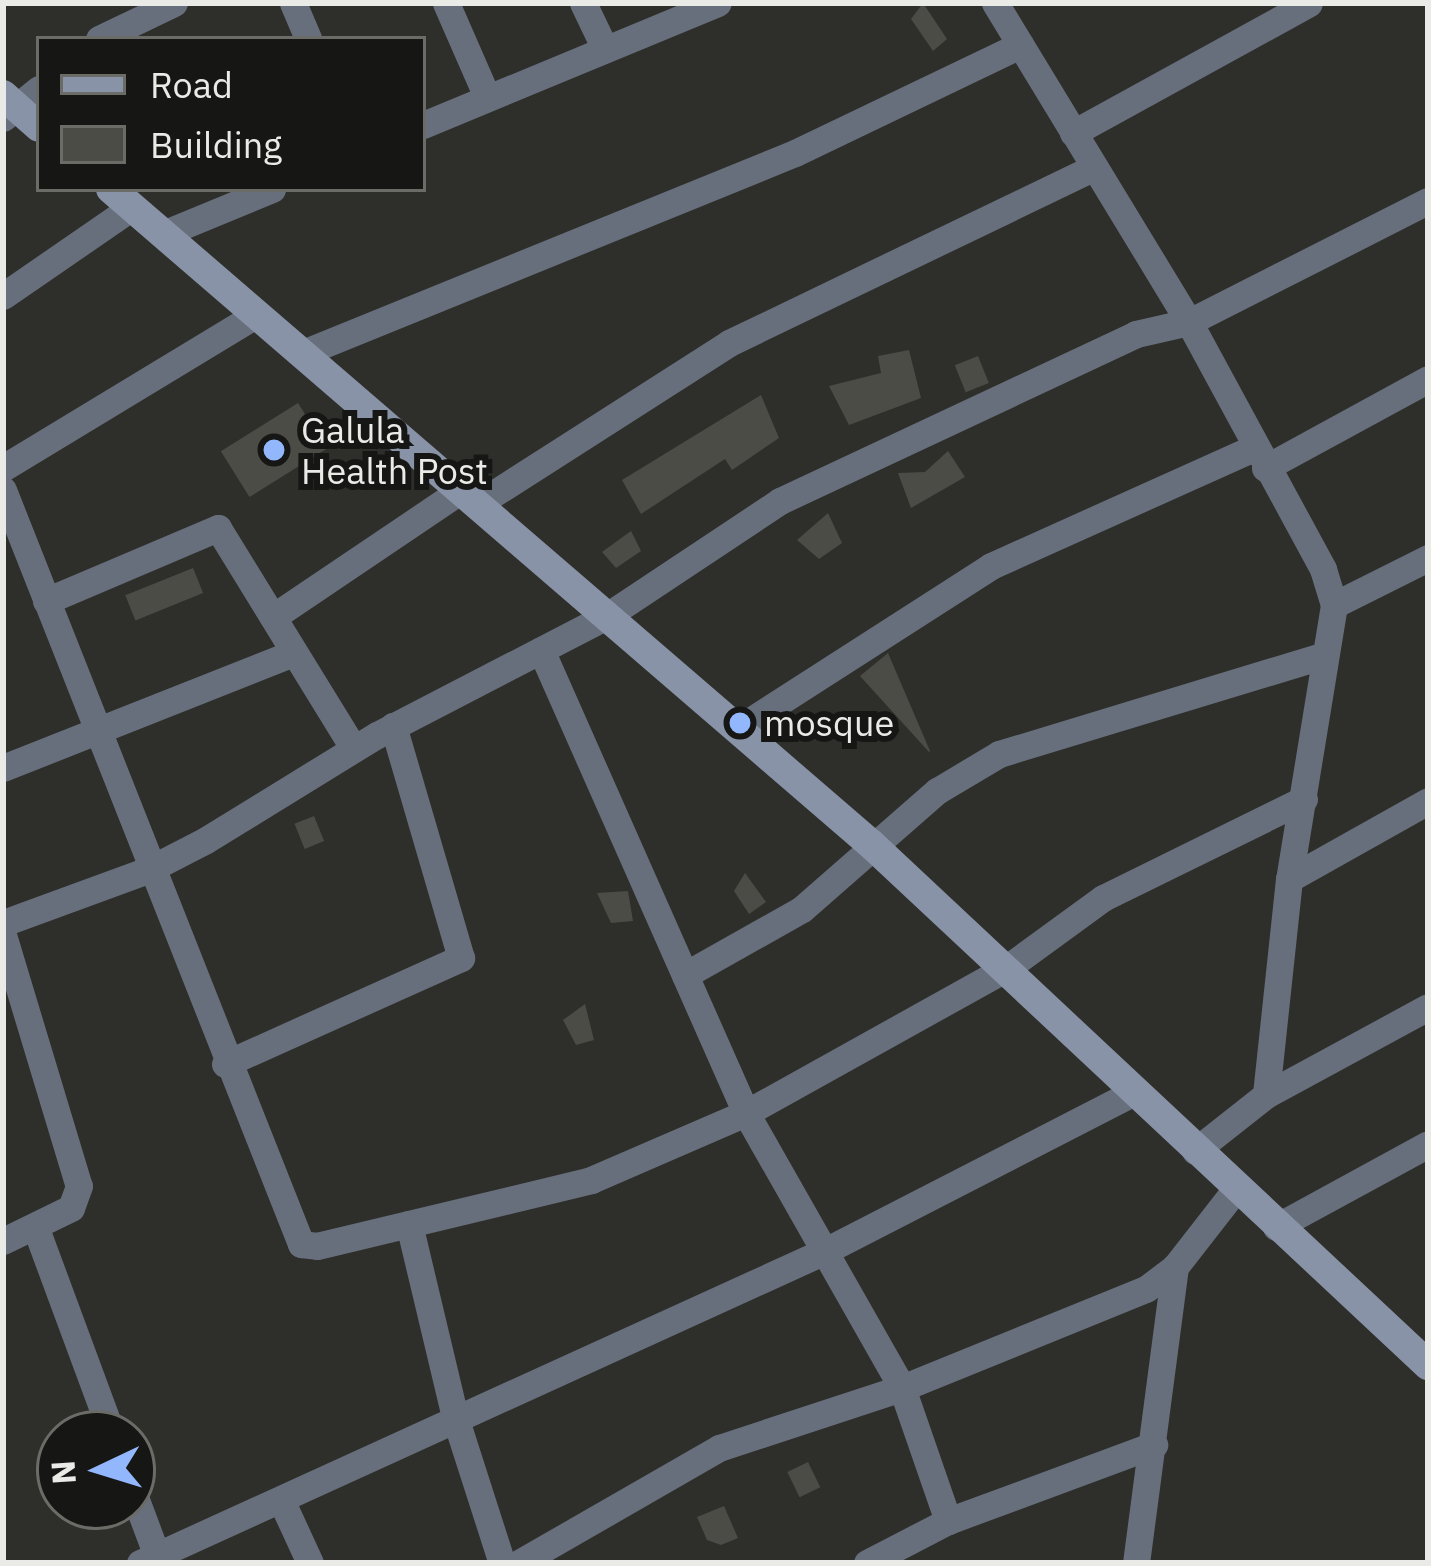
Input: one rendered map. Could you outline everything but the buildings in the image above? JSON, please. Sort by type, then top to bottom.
[{"type":"street","points":[[106,36],[174,3]]},
{"type":"street","points":[[293,3],[307,36]]},
{"type":"street","points":[[446,3],[487,97]]},
{"type":"street","points":[[583,3],[605,49]]},
{"type":"street","points":[[426,124],[718,3]]},
{"type":"street","points":[[995,3],[1189,322],[1323,569],[1334,605],[1289,879],[1266,1095]]},
{"type":"street","points":[[1073,133],[1309,3]]},
{"type":"street","points":[[303,353],[795,153],[1020,45]]},
{"type":"street","points":[[273,616],[729,343],[1094,167]]},
{"type":"street","points":[[163,233],[265,192]]},
{"type":"street","points":[[3,296],[122,198],[468,498],[610,614],[871,844],[1007,968],[1235,1190],[1425,1358]]},
{"type":"street","points":[[3,923],[148,870],[393,726],[610,614],[780,500],[1136,334],[1189,322],[1428,201]]},
{"type":"street","points":[[3,468],[257,314]]},
{"type":"street","points":[[739,728],[991,566],[1259,458],[1428,379]]},
{"type":"street","points":[[3,490],[148,870],[302,1244],[409,1224],[591,1180],[746,1113],[1007,968],[1103,898],[1304,799]]},
{"type":"street","points":[[46,601],[218,528],[354,749]]},
{"type":"street","points":[[1334,605],[1428,558]]},
{"type":"street","points":[[541,650],[746,1113],[902,1388],[948,1521]]},
{"type":"street","points":[[3,767],[97,735],[294,653]]},
{"type":"street","points":[[685,975],[802,908],[871,844],[999,754],[1325,655]]},
{"type":"street","points":[[225,1064],[461,958],[393,726]]},
{"type":"street","points":[[1289,879],[1428,802]]},
{"type":"street","points":[[3,935],[79,1186],[71,1208],[3,1241]]},
{"type":"street","points":[[1195,1151],[1266,1095],[1428,1007]]},
{"type":"street","points":[[141,1530],[148,1560],[282,1502],[454,1417],[827,1250],[1134,1092]]},
{"type":"street","points":[[1276,1227],[1428,1144]]},
{"type":"street","points":[[519,1563],[719,1448],[902,1388],[1118,1302],[1175,1267],[1235,1190]]},
{"type":"street","points":[[409,1224],[454,1417],[502,1563]]},
{"type":"street","points":[[34,1226],[103,1410]]},
{"type":"street","points":[[1136,1563],[1175,1267]]},
{"type":"street","points":[[867,1563],[904,1554],[948,1521],[1154,1444]]},
{"type":"street","points":[[282,1502],[310,1563]]},
{"type":"place","name":"Galula Health Post","points":[[274,450]]},
{"type":"place","name":"mosque","points":[[740,723]]}]
